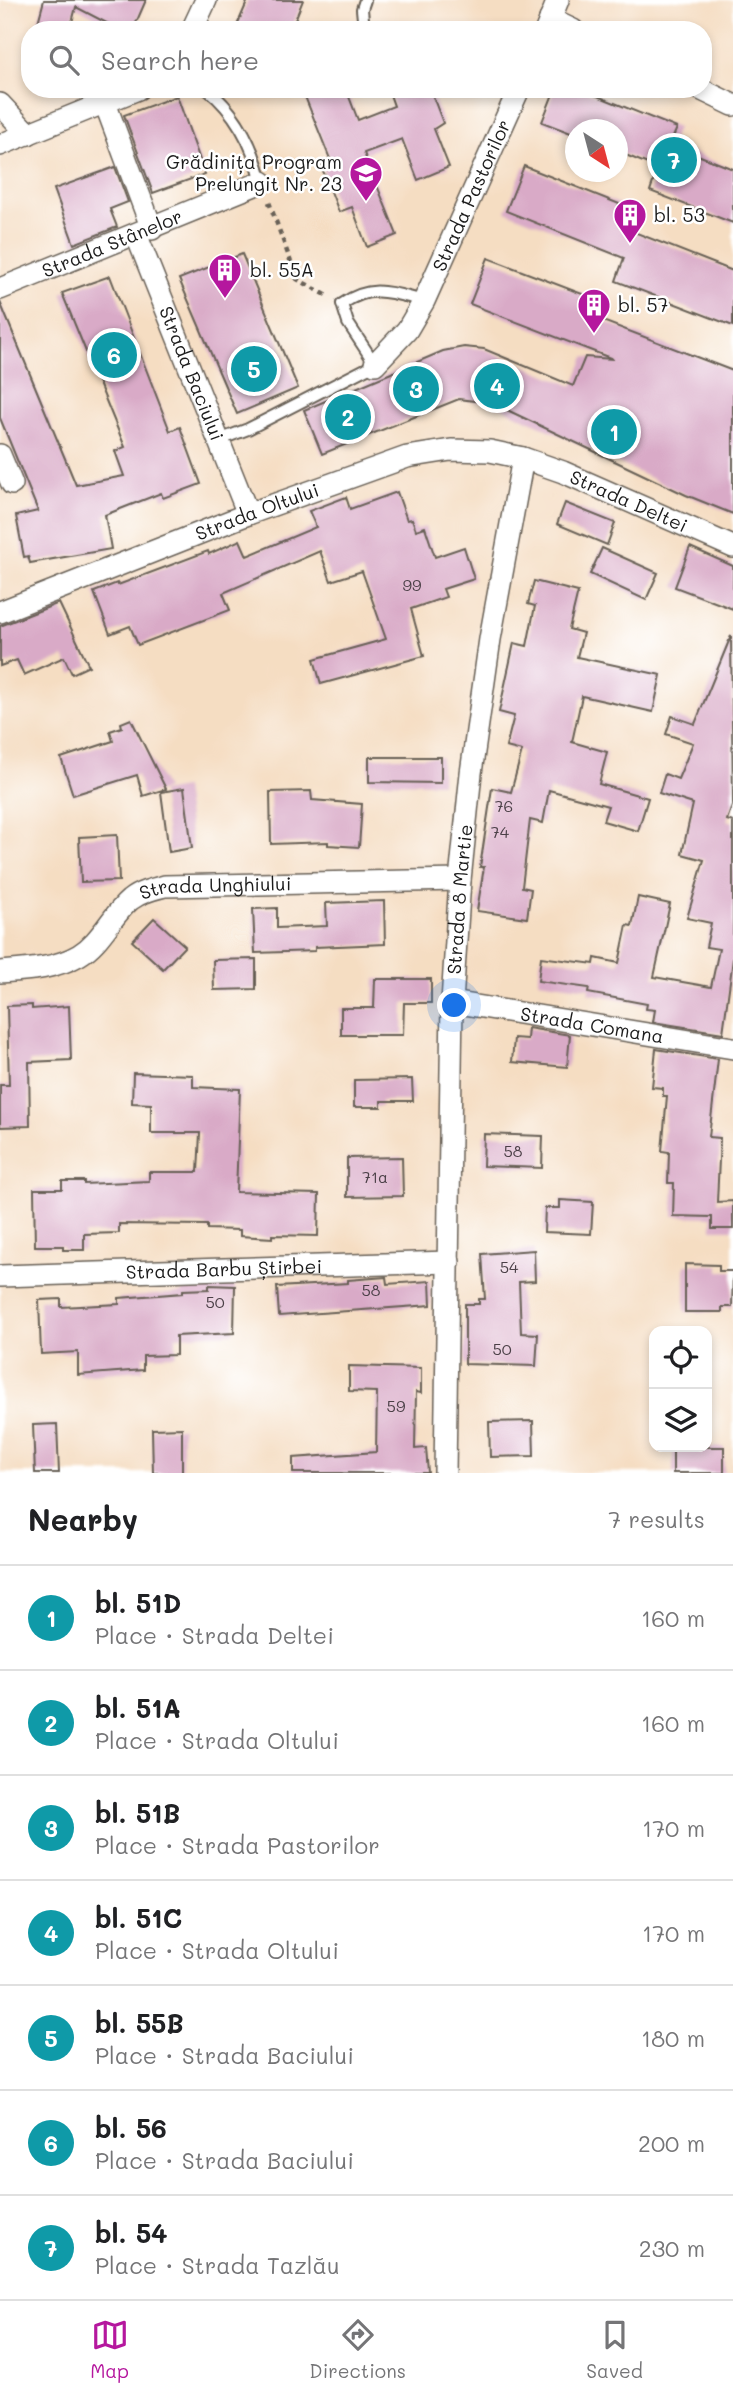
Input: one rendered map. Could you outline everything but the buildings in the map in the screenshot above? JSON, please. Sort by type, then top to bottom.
[{"type":"street","points":[[196,21],[205,0]]},
{"type":"street","points":[[712,94],[733,104]]},
{"type":"street","points":[[0,145],[117,98]]},
{"type":"street","name":"Strada Pastorilor","points":[[375,364],[407,330],[424,301],[515,98]]},
{"type":"street","name":"Strada Baciului","points":[[105,103],[144,232],[247,514]]},
{"type":"street","points":[[0,104],[27,134]]},
{"type":"street","name":"Strada Stânelor","points":[[0,289],[262,182]]},
{"type":"street","name":"Strada Oltului","points":[[0,612],[247,514],[407,457],[451,450],[490,451],[523,458]]},
{"type":"street","points":[[0,455],[12,484]]},
{"type":"street","name":"Strada Deltei","points":[[523,458],[563,472],[733,547]]},
{"type":"street","name":"Strada 8 Martie","points":[[444,1473],[452,1002],[460,880],[471,774],[490,639],[523,458]]},
{"type":"street","name":"Strada Unghiului","points":[[0,972],[56,964],[79,955],[98,939],[131,899],[165,886],[460,880]]},
{"type":"street","name":"Strada Comana","points":[[452,1002],[733,1048]]},
{"type":"street","name":"Strada Barbu Știrbei","points":[[0,1276],[449,1262]]},
{"type":"lane","points":[[364,21],[362,9],[365,0]]},
{"type":"lane","points":[[218,98],[243,131],[254,152],[262,182]]},
{"type":"lane","points":[[375,364],[348,323],[342,304],[366,292],[379,290],[424,301]]},
{"type":"lane","name":"Strada Pastorilor","points":[[219,440],[248,429],[375,364]]},
{"type":"path","points":[[262,182],[297,279],[342,304]]},
{"type":"place","name":"bl. 54","points":[[674,160]]},
{"type":"place","name":"Grădinița Program Prelungit Nr. 23","points":[[366,203]]},
{"type":"place","name":"bl. 53","points":[[630,245]]},
{"type":"place","name":"bl. 55A","points":[[225,300]]},
{"type":"place","name":"bl. 57","points":[[594,335]]},
{"type":"place","name":"bl. 56","points":[[114,355]]},
{"type":"place","name":"bl. 55B","points":[[254,369]]},
{"type":"place","name":"bl. 51C","points":[[497,386]]},
{"type":"place","name":"bl. 51B","points":[[416,389]]},
{"type":"place","name":"bl. 51A","points":[[348,417]]},
{"type":"place","name":"bl. 51D","points":[[614,432]]}]
